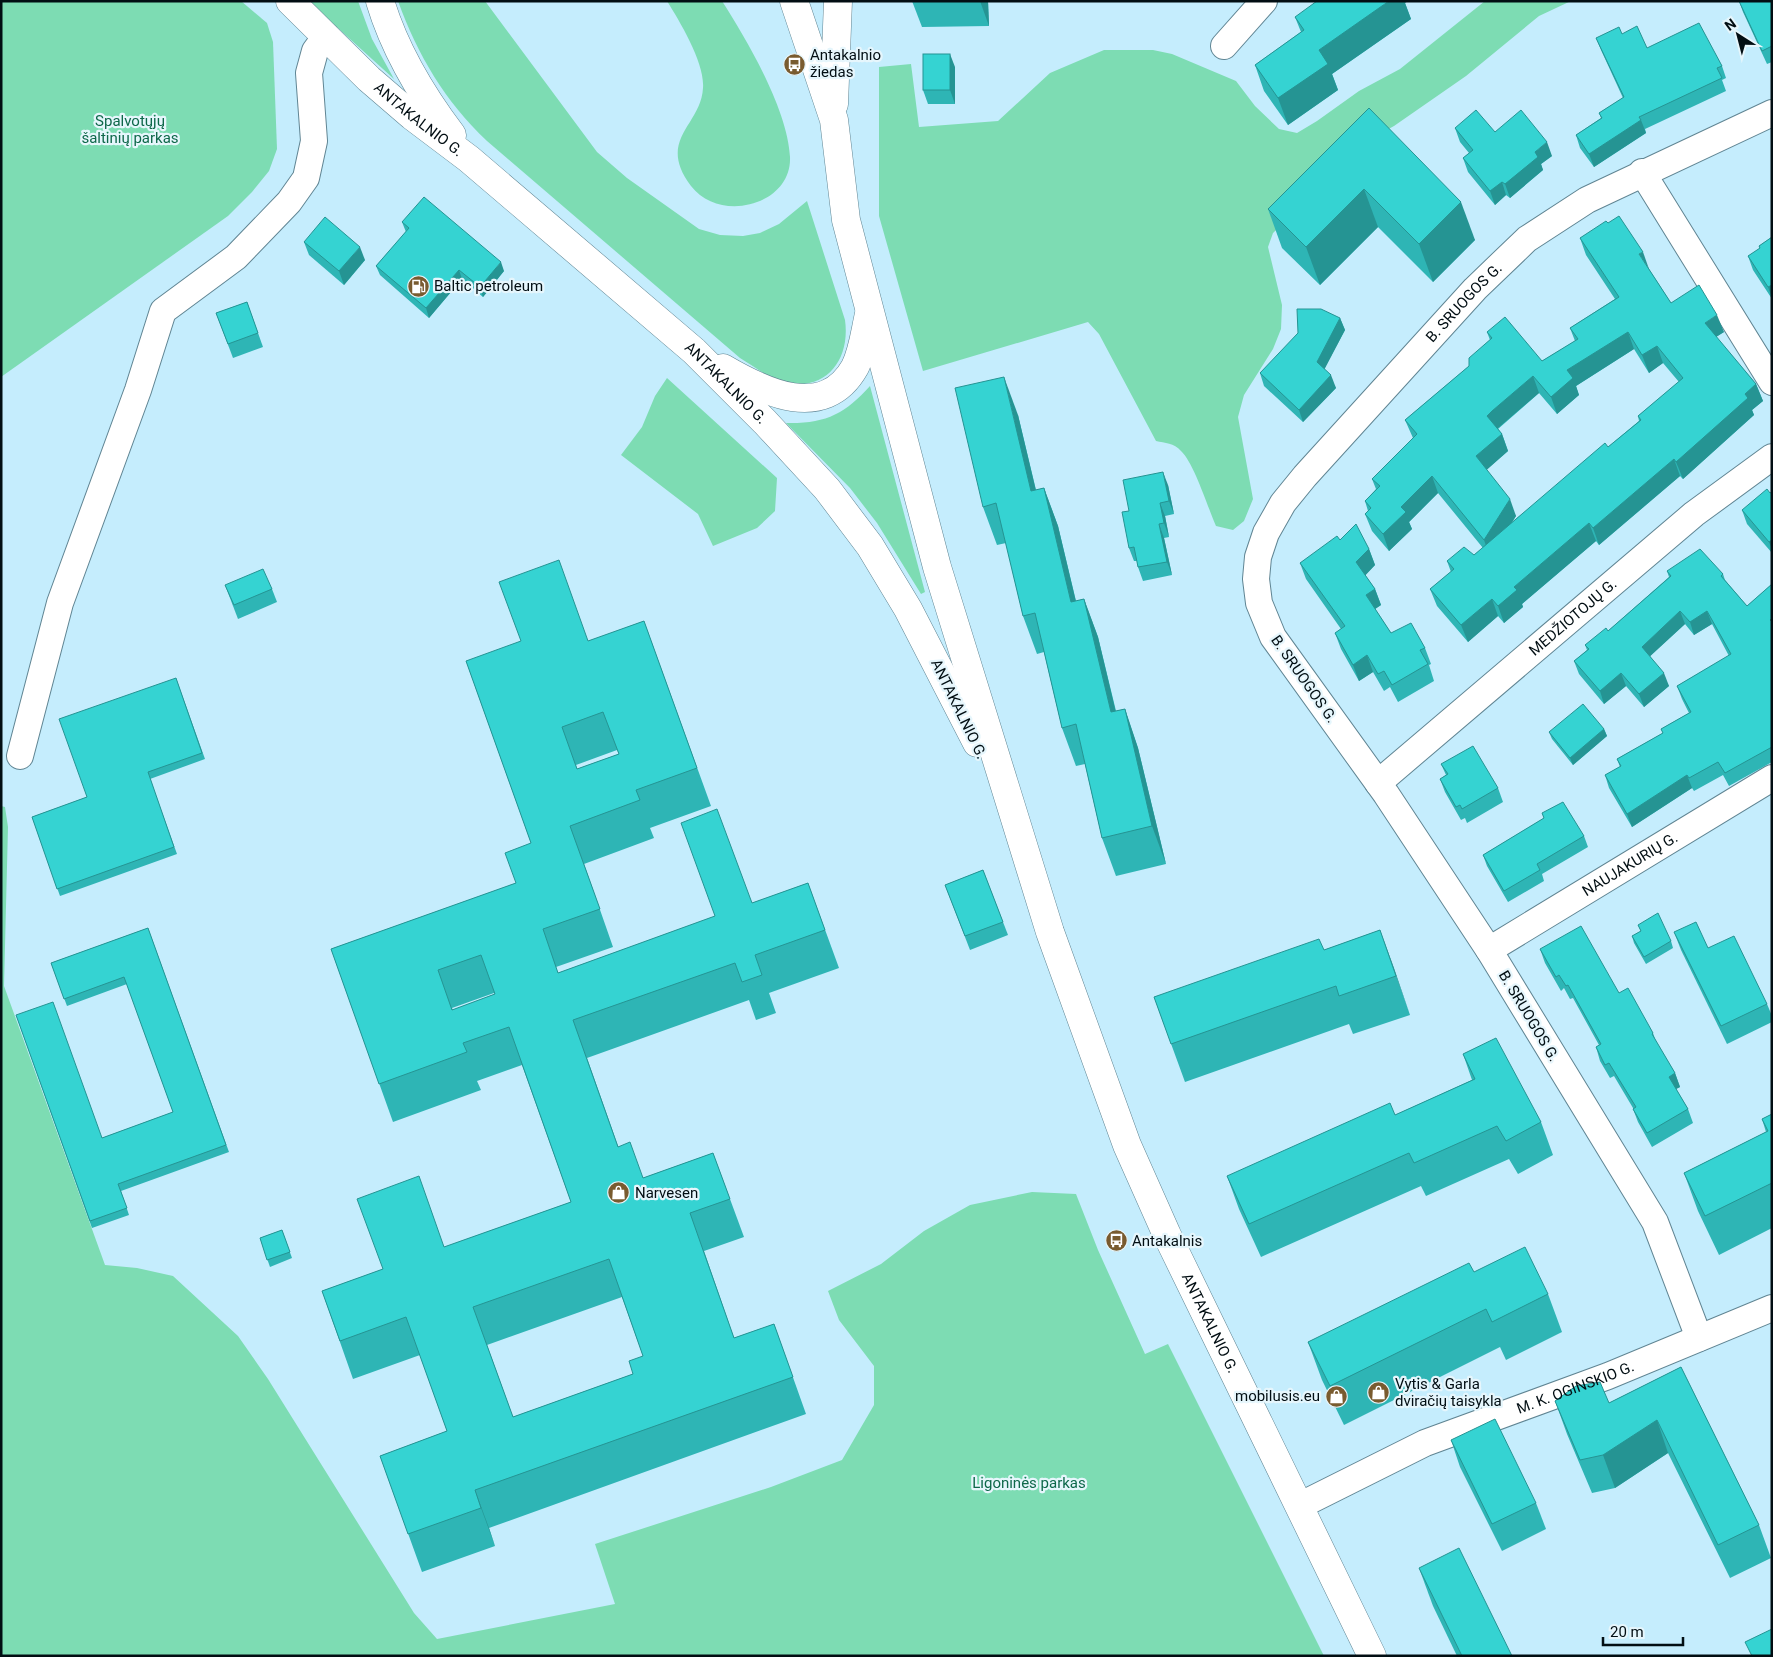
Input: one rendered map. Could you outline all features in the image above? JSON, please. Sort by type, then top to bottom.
[{"type":"main road","name":"ANTAKALNIO G.","points":[[290,1],[412,116],[469,159],[694,351],[827,489],[870,546],[908,609],[983,755],[1029,869]]},
{"type":"main road","points":[[380,1],[400,56],[428,103],[469,159]]},
{"type":"main road","name":"ANTAKALNIO G.","points":[[794,1],[834,120],[846,220],[937,567],[1029,869],[1126,1145],[1167,1234],[1372,1656]]},
{"type":"main road","points":[[834,120],[838,1]]},
{"type":"main road","points":[[694,351],[735,375],[768,391],[784,397],[816,398],[832,391],[855,367],[870,308]]},
{"type":"street","points":[[1224,46],[1264,1]]},
{"type":"street","points":[[20,756],[60,603],[138,390],[163,311],[236,257],[289,202],[306,178],[314,140],[309,73],[315,51],[326,36]]},
{"type":"street","name":"B. SRUOGOS G.","points":[[1699,1338],[1655,1222],[1489,950],[1378,783],[1273,636],[1259,603],[1256,579],[1258,557],[1266,533],[1283,503],[1319,458],[1475,289],[1527,240],[1587,200],[1642,172],[1772,113]]},
{"type":"street","points":[[1642,172],[1772,382]]},
{"type":"street","name":"MEDŽIOTOJŲ G.","points":[[1378,783],[1694,514],[1772,457]]},
{"type":"street","name":"NAUJAKURIŲ G.","points":[[1489,950],[1772,778]]},
{"type":"street","name":"M. K. OGINSKIO G.","points":[[1299,1506],[1424,1444],[1608,1376],[1772,1308]]},
{"type":"green space","name":"Spalvotųjų šaltinių parkas","points":[[1,1],[241,1],[267,23],[273,42],[277,149],[269,171],[252,192],[228,216],[1,377]]},
{"type":"green space","points":[[308,1],[358,1],[372,39],[394,79]]},
{"type":"green space","points":[[398,1],[485,1],[597,152],[627,178],[699,229],[720,235],[743,236],[760,233],[779,224],[807,201],[845,320],[846,336],[843,350],[838,362],[830,372],[820,379],[807,383],[793,384],[772,378],[740,358],[487,141],[458,110],[434,77],[414,40]]},
{"type":"green space","points":[[667,1],[722,1],[754,55],[774,97],[788,138],[790,157],[788,174],[779,187],[767,197],[752,204],[736,206],[719,204],[704,198],[691,186],[681,170],[678,156],[679,144],[700,101],[703,78],[691,43]]},
{"type":"green space","points":[[1485,1],[1571,1],[1539,16],[1466,76],[1394,126],[1372,138],[1273,233],[1268,247],[1282,305],[1281,329],[1273,349],[1244,395],[1238,417],[1253,499],[1244,521],[1233,530],[1216,526],[1196,475],[1181,451],[1172,445],[1156,441],[1099,334],[1088,322],[923,371],[879,216],[879,67],[911,64],[919,127],[998,121],[1050,73],[1104,50],[1153,50],[1172,54],[1236,81],[1255,106],[1279,129],[1297,133],[1359,91],[1400,69]]},
{"type":"green space","points":[[667,378],[777,478],[775,511],[757,528],[713,546],[698,514],[621,455],[642,427],[655,396]]},
{"type":"green space","points":[[870,386],[925,592],[921,594],[877,523],[850,488],[786,423],[812,422],[833,415],[852,404]]},
{"type":"green space","name":"Ligoninės parkas","points":[[1,806],[5,807],[8,827],[4,986],[105,1265],[137,1268],[173,1276],[238,1336],[268,1379],[414,1613],[437,1639],[615,1604],[595,1544],[771,1487],[842,1460],[874,1405],[874,1366],[839,1320],[828,1291],[881,1264],[924,1231],[970,1205],[1032,1192],[1076,1194],[1098,1250],[1145,1354],[1168,1344],[1324,1656],[1,1656]]},
{"type":"building","points":[[1317,1],[1389,1],[1319,50],[1328,64],[1278,98],[1255,65],[1304,30],[1295,17]]},
{"type":"building","points":[[1739,1],[1772,1],[1772,46],[1762,51]]},
{"type":"building","points":[[1699,23],[1722,66],[1717,68],[1722,78],[1639,117],[1641,120],[1589,154],[1576,135],[1602,118],[1599,113],[1624,97],[1596,38],[1619,27],[1622,34],[1637,26],[1647,48]]},
{"type":"building","points":[[923,54],[950,54],[950,90],[923,90]]},
{"type":"building","points":[[1369,108],[1461,202],[1419,244],[1364,189],[1306,247],[1268,209]]},
{"type":"building","points":[[1476,110],[1495,132],[1521,110],[1547,142],[1535,152],[1538,157],[1505,184],[1502,182],[1490,191],[1463,158],[1473,150],[1455,128]]},
{"type":"building","points":[[424,197],[501,262],[480,287],[459,270],[426,308],[376,266],[409,228],[402,222]]},
{"type":"building","points":[[1619,216],[1643,252],[1639,254],[1671,303],[1699,285],[1717,315],[1705,323],[1756,384],[1745,394],[1748,398],[1676,462],[1674,459],[1593,528],[1589,523],[1514,587],[1517,590],[1498,606],[1492,599],[1461,625],[1430,589],[1454,569],[1447,561],[1464,547],[1474,555],[1605,443],[1608,447],[1641,420],[1638,416],[1683,378],[1657,346],[1642,355],[1628,332],[1567,370],[1573,378],[1551,397],[1533,376],[1487,416],[1502,434],[1476,456],[1510,499],[1484,540],[1432,476],[1401,507],[1406,512],[1383,534],[1365,514],[1371,508],[1365,501],[1380,486],[1372,479],[1417,434],[1405,420],[1469,366],[1469,358],[1492,338],[1487,332],[1505,317],[1542,361],[1578,339],[1570,328],[1619,297],[1580,238],[1606,221],[1608,223]]},
{"type":"building","points":[[325,217],[360,247],[339,271],[304,242]]},
{"type":"building","points":[[1772,237],[1772,285],[1768,287],[1748,256]]},
{"type":"building","points":[[247,302],[258,333],[228,344],[216,313]]},
{"type":"building","points":[[1297,309],[1321,309],[1340,318],[1317,362],[1331,375],[1299,410],[1260,373],[1298,333]]},
{"type":"building","points":[[1004,377],[1031,491],[1044,488],[1071,602],[1084,599],[1111,712],[1125,709],[1152,826],[1102,838],[1076,724],[1062,728],[1035,613],[1023,616],[996,503],[983,507],[955,388]]},
{"type":"building","points":[[1163,472],[1169,501],[1160,503],[1164,523],[1159,524],[1167,562],[1138,567],[1134,547],[1129,548],[1122,512],[1129,511],[1123,480]]},
{"type":"building","points":[[1767,489],[1770,493],[1772,492],[1772,540],[1769,542],[1742,510]]},
{"type":"building","points":[[1356,524],[1369,549],[1356,562],[1375,589],[1366,595],[1391,633],[1411,623],[1425,648],[1420,650],[1428,664],[1392,685],[1384,671],[1378,674],[1367,655],[1353,665],[1335,633],[1345,626],[1300,563],[1337,536],[1340,540]]},
{"type":"building","points":[[1700,549],[1723,574],[1721,576],[1747,606],[1772,584],[1772,618],[1770,620],[1772,622],[1772,747],[1725,773],[1718,762],[1689,778],[1687,775],[1627,814],[1605,775],[1621,766],[1617,759],[1663,733],[1661,729],[1691,712],[1677,686],[1731,654],[1707,611],[1690,622],[1680,611],[1642,647],[1664,673],[1639,694],[1621,673],[1600,691],[1574,661],[1589,649],[1585,645],[1606,628],[1608,631],[1671,576],[1667,571]]},
{"type":"building","points":[[559,560],[588,641],[644,621],[697,768],[636,790],[640,800],[570,826],[600,909],[543,929],[558,973],[715,916],[681,823],[717,809],[752,903],[808,883],[825,930],[755,955],[762,975],[742,982],[735,963],[573,1020],[618,1147],[630,1142],[643,1178],[713,1153],[730,1199],[690,1213],[734,1338],[774,1324],[793,1377],[475,1490],[481,1508],[408,1534],[380,1456],[447,1431],[406,1317],[340,1341],[322,1291],[383,1269],[357,1199],[419,1176],[444,1247],[571,1202],[509,1027],[463,1043],[467,1052],[379,1084],[331,949],[516,883],[505,853],[531,843],[466,661],[521,641],[499,582]],"holes":[[[603,712],[619,754],[577,769],[562,727]],[[481,955],[495,994],[452,1010],[438,970]],[[609,1259],[643,1356],[629,1361],[633,1374],[513,1417],[473,1307]]]},
{"type":"building","points":[[263,569],[272,589],[234,605],[225,585]]},
{"type":"building","points":[[176,678],[202,753],[148,772],[174,847],[57,889],[32,817],[87,797],[59,719]]},
{"type":"building","points":[[1583,704],[1604,729],[1570,758],[1549,732]]},
{"type":"building","points":[[1473,746],[1498,788],[1462,809],[1460,805],[1456,807],[1440,779],[1448,774],[1441,764]]},
{"type":"building","points":[[1563,802],[1584,836],[1537,864],[1540,870],[1504,891],[1483,855],[1544,818],[1542,813]]},
{"type":"building","points":[[983,870],[1003,922],[965,936],[945,885]]},
{"type":"building","points":[[1658,913],[1671,941],[1644,957],[1632,936],[1641,931],[1638,925]]},
{"type":"building","points":[[1696,922],[1708,948],[1734,936],[1767,1004],[1721,1026],[1674,932]]},
{"type":"building","points":[[1581,926],[1619,993],[1628,988],[1675,1073],[1669,1077],[1688,1109],[1647,1133],[1633,1109],[1636,1107],[1609,1063],[1605,1065],[1596,1047],[1601,1044],[1568,985],[1566,986],[1559,975],[1556,977],[1540,949]]},
{"type":"building","points":[[148,928],[226,1145],[118,1184],[127,1208],[90,1221],[16,1015],[53,1002],[102,1138],[173,1112],[124,977],[64,999],[51,963]]},
{"type":"building","points":[[1380,930],[1396,976],[1339,996],[1336,986],[1171,1044],[1154,997],[1319,939],[1324,950]]},
{"type":"building","points":[[1496,1038],[1541,1122],[1506,1141],[1497,1126],[1414,1163],[1409,1153],[1249,1224],[1227,1176],[1390,1103],[1395,1115],[1475,1079],[1463,1054]]},
{"type":"building","points":[[1772,1114],[1772,1183],[1705,1216],[1684,1173],[1768,1131],[1762,1119]]},
{"type":"building","points":[[282,1230],[290,1252],[267,1260],[260,1238]]},
{"type":"building","points":[[1525,1247],[1548,1294],[1492,1322],[1486,1309],[1330,1386],[1308,1342],[1469,1263],[1474,1272]]},
{"type":"building","points":[[1681,1367],[1759,1525],[1718,1545],[1657,1420],[1603,1455],[1580,1460],[1555,1401],[1576,1386],[1600,1382],[1609,1403]]},
{"type":"building","points":[[1495,1419],[1536,1503],[1492,1524],[1451,1440]]},
{"type":"building","points":[[1459,1548],[1512,1656],[1462,1656],[1419,1568]]},
{"type":"building","points":[[1772,1629],[1772,1656],[1752,1656],[1745,1642]]},
{"type":"place","name":"Antakalnio žiedas","points":[[794,64]]},
{"type":"place","name":"Baltic petroleum","points":[[418,286]]},
{"type":"place","name":"Narvesen","points":[[619,1193]]},
{"type":"place","name":"Antakalnis","points":[[1116,1241]]},
{"type":"place","name":"Vytis & Garla dviračių taisykla","points":[[1379,1393]]},
{"type":"place","name":"mobilusis.eu","points":[[1336,1396]]}]
